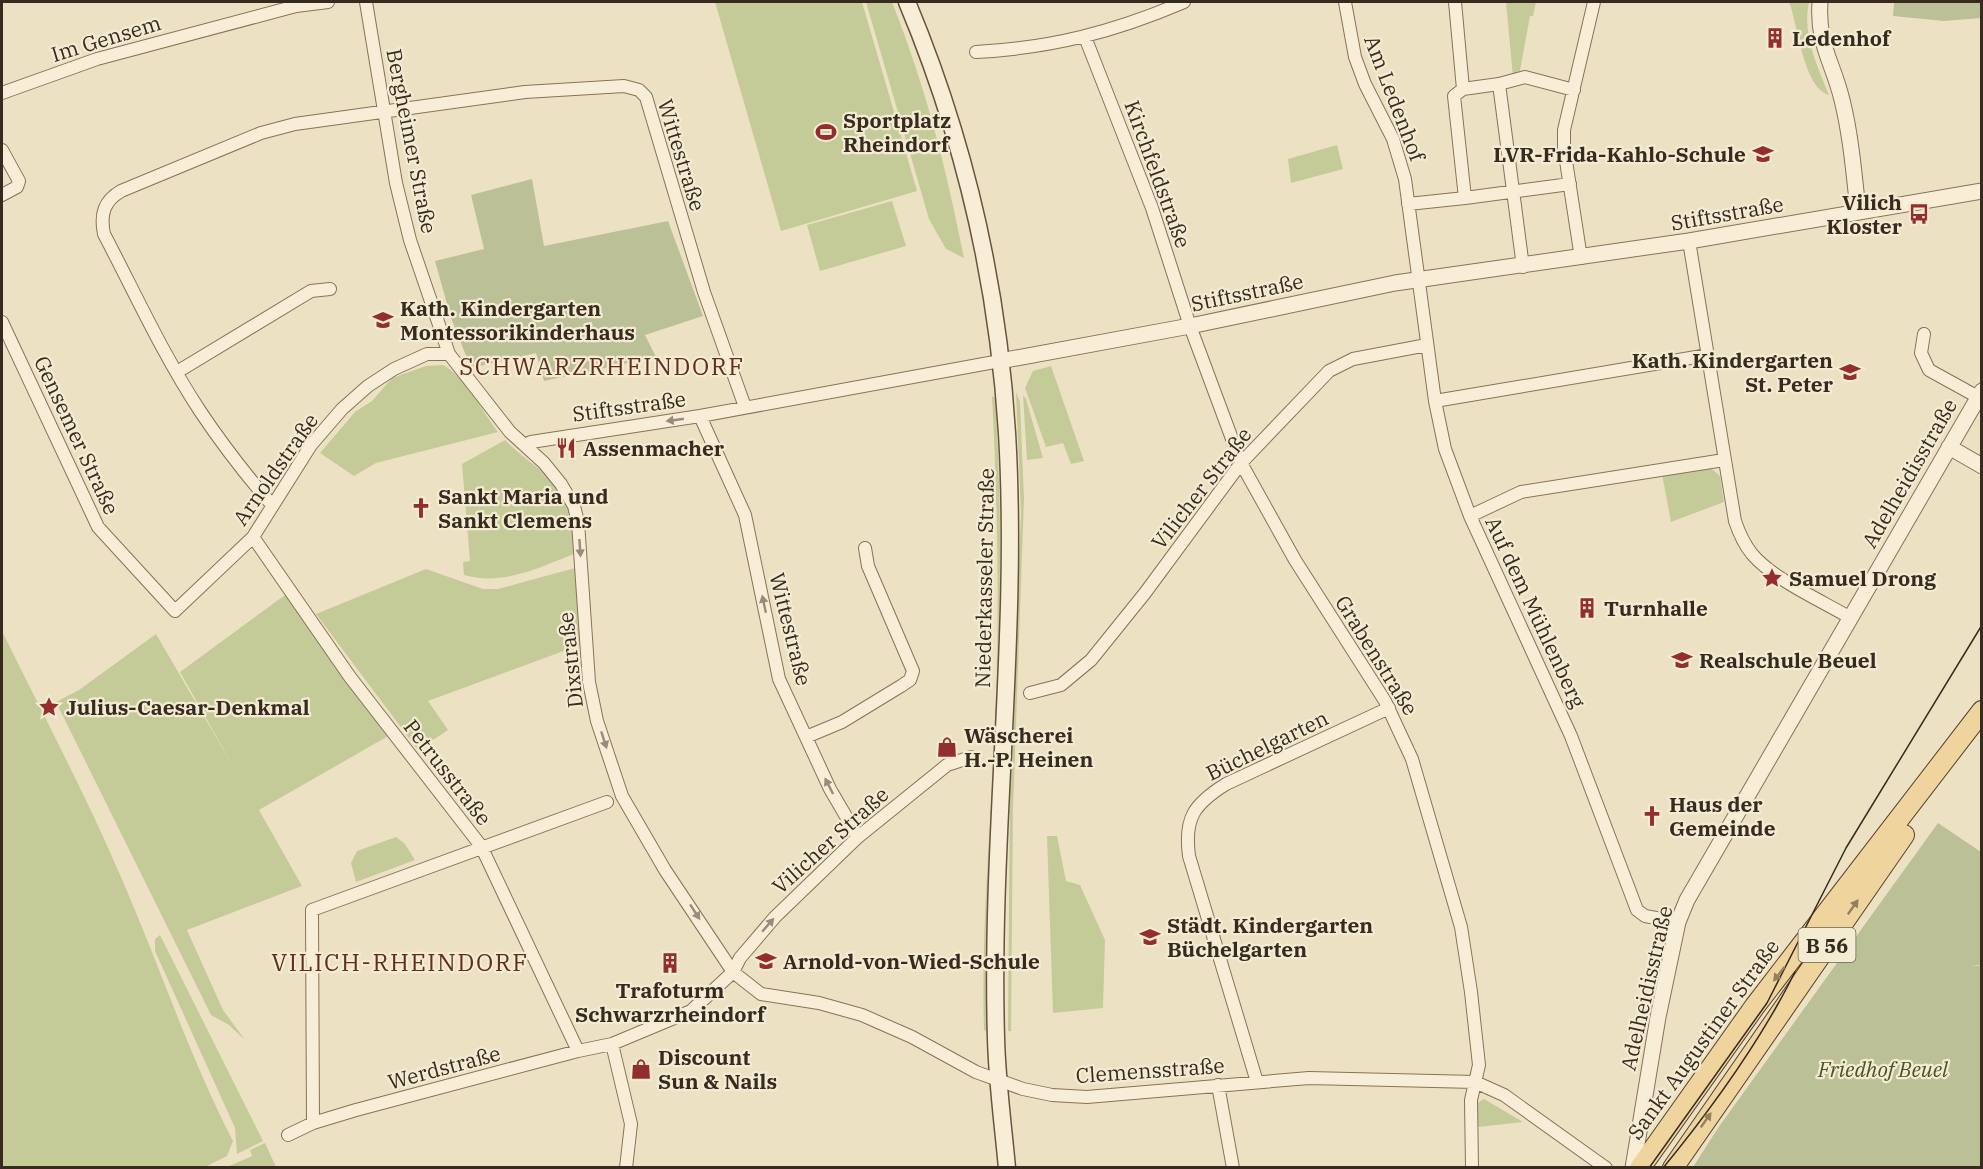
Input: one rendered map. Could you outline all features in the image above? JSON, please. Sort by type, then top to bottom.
[{"type":"main road","name":"Niederkasseler Straße","points":[[907,2],[946,110],[970,193],[991,291],[1007,431],[1009,503],[1007,647],[996,904],[998,1080],[1007,1167]]},
{"type":"main road","name":"Sankt Augustiner Straße","points":[[1640,1167],[1755,1006],[1982,711]]},
{"type":"main road","name":"B 56","points":[[1672,1167],[1982,722]]},
{"type":"street","name":"Im Gensem","points":[[2,93],[97,59],[296,6],[328,2]]},
{"type":"street","name":"Bergheimer Straße","points":[[366,2],[396,183],[410,240],[449,354]]},
{"type":"street","points":[[976,52],[1036,48],[1085,38],[1184,2]]},
{"type":"street","name":"Am Ledenhof","points":[[1345,2],[1355,57],[1365,84],[1399,154],[1418,280]]},
{"type":"street","points":[[1455,2],[1463,89]]},
{"type":"street","points":[[1581,258],[1564,148],[1564,130],[1594,2]]},
{"type":"street","points":[[1820,2],[1819,20],[1823,49],[1843,104],[1858,210]]},
{"type":"street","name":"Kirchfeldstraße","points":[[1085,38],[1152,208],[1190,326]]},
{"type":"street","points":[[1465,198],[1454,96],[1463,89],[1499,84],[1525,77],[1574,90]]},
{"type":"street","points":[[1499,84],[1523,267]]},
{"type":"street","name":"Wittestraße","points":[[384,110],[546,90],[624,86],[639,90],[646,97],[704,292],[746,407]]},
{"type":"street","points":[[272,505],[232,458],[177,372],[104,234],[101,221],[111,197],[261,133],[295,124],[384,110]]},
{"type":"street","points":[[2,150],[19,181],[17,187],[2,195]]},
{"type":"street","points":[[1408,204],[1570,184]]},
{"type":"street","name":"Stiftsstraße","points":[[524,445],[531,442],[700,416],[1190,326],[1361,289],[1689,241],[1858,210],[1982,191]]},
{"type":"street","points":[[1689,241],[1735,521],[1752,554],[1767,568],[1849,617]]},
{"type":"street","name":"Auf dem Mühlenberg","points":[[1418,280],[1435,401],[1445,449],[1470,516],[1571,736],[1637,910],[1645,916],[1673,921]]},
{"type":"street","points":[[177,372],[310,291],[330,289]]},
{"type":"street","name":"Gensemer Straße","points":[[2,322],[98,527],[175,611]]},
{"type":"street","name":"Grabenstraße","points":[[1190,326],[1241,463],[1290,550],[1389,708],[1412,759],[1461,927],[1471,992],[1479,1065],[1471,1100],[1472,1167]]},
{"type":"street","points":[[1924,334],[1922,352],[1929,370],[1980,394]]},
{"type":"street","name":"Vilicher Straße","points":[[1030,693],[1061,685],[1090,660],[1145,593],[1241,463],[1329,370],[1353,359],[1427,345]]},
{"type":"street","name":"Arnoldstraße","points":[[175,611],[253,537],[311,445],[342,409],[368,386],[394,369],[427,354],[449,354]]},
{"type":"street","name":"Dixstraße","points":[[449,354],[510,432],[561,484],[574,506],[578,522],[589,682],[597,721],[622,796],[665,870],[733,972]]},
{"type":"street","points":[[1435,401],[1708,355]]},
{"type":"street","name":"Adelheidisstraße","points":[[1633,1167],[1673,921],[1980,394]]},
{"type":"street","name":"Wittestraße","points":[[718,456],[712,431],[714,424],[718,418],[732,409]]},
{"type":"street","name":"Wittestraße","points":[[700,416],[745,514],[779,679],[858,837]]},
{"type":"street","points":[[1948,447],[1982,466]]},
{"type":"street","points":[[1470,516],[1521,492],[1724,460]]},
{"type":"street","name":"Petrusstraße","points":[[253,537],[350,677],[481,846],[578,1050]]},
{"type":"street","points":[[806,737],[842,722],[901,686],[910,680],[913,671],[868,566],[865,548]]},
{"type":"street","name":"Büchelgarten","points":[[1257,1082],[1189,856],[1186,837],[1189,820],[1207,796],[1226,784],[1389,708]]},
{"type":"street","name":"Vilicher Straße","points":[[733,972],[740,958],[775,917],[858,837],[947,765],[971,757]]},
{"type":"street","points":[[313,1123],[312,910],[481,846],[607,802]]},
{"type":"street","points":[[626,1167],[631,1124],[612,1044],[691,1011],[733,972]]},
{"type":"street","name":"Clemensstraße","points":[[733,972],[761,994],[819,1004],[862,1015],[912,1037],[976,1072],[1052,1095],[1087,1097],[1309,1078],[1475,1082],[1504,1095],[1606,1167]]},
{"type":"street","name":"Werdstraße","points":[[288,1135],[313,1123],[578,1050],[612,1044]]},
{"type":"street","points":[[1218,1085],[1233,1167]]},
{"type":"green space","name":"Sportplatz Rheindorf","points":[[715,2],[862,2],[917,191],[781,231]]},
{"type":"green space","points":[[866,2],[892,2],[915,65],[934,128],[964,258],[946,249],[929,219]]},
{"type":"green space","points":[[1506,2],[1536,2],[1533,16],[1530,16],[1519,76],[1513,77]]},
{"type":"green space","points":[[1789,2],[1809,2],[1807,26],[1809,38],[1829,95],[1820,90],[1807,68]]},
{"type":"green space","points":[[1894,2],[1981,2],[1981,18],[1944,21],[1893,16]]},
{"type":"green space","points":[[1337,145],[1343,169],[1291,183],[1288,159]]},
{"type":"green space","points":[[532,179],[544,246],[668,221],[703,316],[645,335],[656,357],[544,381],[536,353],[471,368],[451,318],[435,261],[484,249],[471,195]]},
{"type":"green space","points":[[892,201],[906,246],[820,271],[807,225]]},
{"type":"green space","points":[[443,365],[460,378],[498,432],[376,463],[354,476],[320,453],[355,412],[372,401],[392,378],[426,366]]},
{"type":"green space","points":[[1051,366],[1084,461],[1071,464],[1063,443],[1046,447],[1025,388],[1033,371]]},
{"type":"green space","points":[[1016,392],[1020,402],[1024,499],[1013,809],[1011,1031],[1008,1031],[1010,779],[1021,514]]},
{"type":"green space","points":[[1023,395],[1026,399],[1043,458],[1027,460]]},
{"type":"green space","points":[[992,396],[995,398],[999,477],[1000,557],[987,1032],[984,1030],[983,994],[998,613]]},
{"type":"green space","points":[[505,440],[561,490],[568,507],[574,554],[534,570],[506,577],[478,578],[464,575],[463,562],[470,561],[462,464]]},
{"type":"green space","points":[[1711,468],[1720,476],[1724,502],[1671,522],[1662,474]]},
{"type":"green space","points":[[575,568],[580,645],[428,701],[448,730],[418,750],[316,614],[426,569],[483,589],[498,589]]},
{"type":"green space","points":[[285,595],[390,735],[259,810],[302,886],[187,930],[223,1010],[245,1040],[229,1025],[211,1015],[56,702],[79,690],[156,634],[234,768],[180,672]]},
{"type":"green space","points":[[2,631],[107,846],[202,1076],[233,1141],[227,1156],[205,1167],[2,1167]]},
{"type":"green space","name":"Friedhof Beuel","points":[[1938,823],[1981,852],[1981,965],[1971,965],[1981,966],[1981,1167],[1693,1167],[1718,1128]]},
{"type":"green space","points":[[1047,836],[1057,836],[1066,881],[1080,885],[1105,940],[1103,1008],[1053,1013]]},
{"type":"green space","points":[[396,837],[405,844],[415,860],[356,882],[351,863],[357,851]]},
{"type":"green space","points":[[160,935],[263,1141],[237,1154],[235,1128],[155,951],[155,939]]},
{"type":"green space","points":[[1484,1099],[1523,1122],[1478,1127],[1477,1103]]},
{"type":"green space","points":[[265,1143],[276,1167],[227,1167],[252,1156],[250,1150]]},
{"type":"tram line","points":[[1649,1168],[1767,1003],[1846,848],[1982,625]]},
{"type":"tram line","points":[[1663,1168],[1735,1073],[1767,1024],[1795,972]]},
{"type":"place","name":"Ledenhof","points":[[1775,38]]},
{"type":"place","name":"Sportplatz Rheindorf","points":[[826,132]]},
{"type":"place","name":"LVR-Frida-Kahlo-Schule","points":[[1763,154]]},
{"type":"place","name":"Vilich Kloster","points":[[1919,214]]},
{"type":"place","name":"Kath. Kindergarten Montessorikinderhaus","points":[[383,320]]},
{"type":"place","name":"Kath. Kindergarten St. Peter","points":[[1850,372]]},
{"type":"place","name":"Assenmacher","points":[[566,448]]},
{"type":"place","name":"Sankt Maria und Sankt Clemens","points":[[421,508]]},
{"type":"place","name":"Samuel Drong","points":[[1772,578]]},
{"type":"place","name":"Turnhalle","points":[[1587,608]]},
{"type":"place","name":"Realschule Beuel","points":[[1682,660]]},
{"type":"place","name":"Julius-Caesar-Denkmal","points":[[49,707]]},
{"type":"place","name":"Wäscherei H.-P. Heinen","points":[[947,747]]},
{"type":"place","name":"Haus der Gemeinde","points":[[1652,816]]},
{"type":"place","name":"Städt. Kindergarten Büchelgarten","points":[[1150,937]]},
{"type":"place","name":"Arnold-von-Wied-Schule","points":[[766,961]]},
{"type":"place","name":"Trafoturm Schwarzrheindorf","points":[[670,963]]},
{"type":"place","name":"Discount Sun & Nails","points":[[641,1069]]},
{"type":"district","name":"SCHWARZRHEINDORF","points":[[602,366]]},
{"type":"district","name":"VILICH-RHEINDORF","points":[[400,962]]}]
